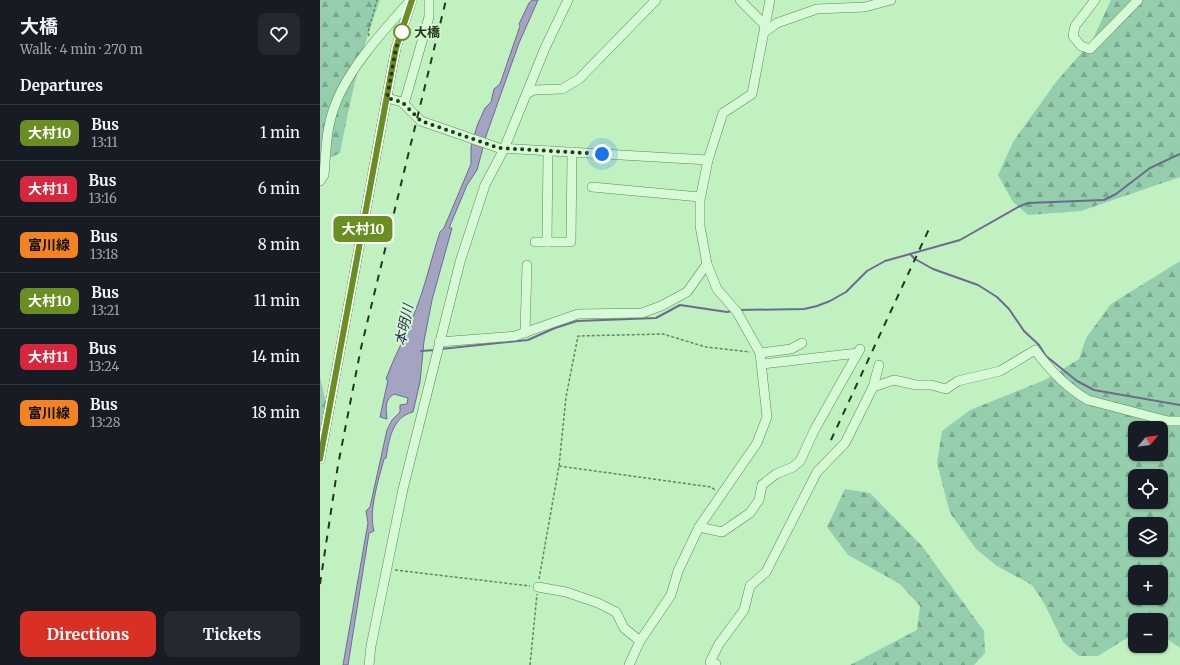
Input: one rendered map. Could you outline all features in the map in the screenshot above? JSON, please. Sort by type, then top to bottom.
[{"type":"street","points":[[320,181],[324,175],[334,108],[350,77],[371,48],[412,0]]},
{"type":"street","points":[[320,459],[396,48],[412,0]]},
{"type":"street","points":[[404,104],[429,17],[429,0]]},
{"type":"street","points":[[370,665],[371,646],[403,488],[460,262],[485,185],[528,93],[545,48],[568,0]]},
{"type":"street","points":[[528,93],[534,90],[562,89],[579,79],[656,0]]},
{"type":"street","points":[[740,0],[766,28]]},
{"type":"street","points":[[628,665],[640,641],[671,595],[678,571],[699,527],[757,443],[767,417],[766,391],[760,353],[735,309],[717,289],[706,264],[700,226],[700,197],[708,160],[723,114],[752,94],[766,28],[770,0]]},
{"type":"street","points":[[766,28],[816,9],[847,4],[865,8],[891,0]]},
{"type":"street","points":[[1095,0],[1075,26],[1073,36],[1081,46],[1090,49],[1138,0]]},
{"type":"street","points":[[387,98],[404,104],[421,121],[457,135],[502,148],[708,160]]},
{"type":"street","points":[[547,242],[548,151]]},
{"type":"street","points":[[535,242],[571,242],[572,152]]},
{"type":"street","points":[[592,187],[700,197]]},
{"type":"street","points":[[439,343],[515,336],[578,314],[642,313],[661,306],[687,292],[706,264]]},
{"type":"street","points":[[525,333],[526,265]]},
{"type":"street","points":[[760,353],[792,349],[802,343]]},
{"type":"street","points":[[873,387],[894,380],[916,385],[931,385],[946,389],[958,381],[1000,371],[1035,350],[1045,365],[1078,394],[1088,400],[1168,421],[1180,421]]},
{"type":"street","points":[[699,527],[722,532],[750,513],[759,500],[762,485],[776,474],[793,467],[800,461],[814,429],[859,351],[762,364]]},
{"type":"street","points":[[716,664],[710,662],[719,644],[744,610],[750,586],[766,572],[802,505],[817,472],[845,442],[873,387],[879,365]]},
{"type":"street","points":[[538,587],[566,592],[598,603],[616,612],[624,628],[640,641]]},
{"type":"path","points":[[371,48],[368,32],[377,0]]},
{"type":"path","points":[[530,665],[538,587],[559,466],[566,397],[578,336],[663,334],[706,347],[760,353]]},
{"type":"path","points":[[559,466],[711,488],[723,494]]},
{"type":"path","points":[[386,569],[538,587]]},
{"type":"green space","points":[[320,0],[380,0],[367,37],[357,75],[340,153],[326,160],[320,159]]},
{"type":"green space","points":[[1111,0],[1180,0],[1180,177],[1081,211],[1028,215],[1013,202],[998,175],[1013,142],[1056,82],[1092,41]]},
{"type":"green space","points":[[1180,261],[1180,648],[1168,639],[1168,613],[1128,613],[1128,638],[1098,656],[1079,656],[1063,642],[1044,603],[1032,585],[997,566],[976,549],[950,513],[937,463],[942,431],[970,410],[1045,380],[1079,359],[1086,338],[1111,304]]},
{"type":"green space","points":[[320,377],[327,406],[320,442]]},
{"type":"green space","points":[[845,489],[870,493],[922,546],[984,631],[985,653],[974,665],[850,665],[917,630],[920,606],[900,584],[848,555],[827,527]]},
{"type":"water","points":[[532,0],[538,0],[519,43],[486,136],[477,170],[467,185],[449,228],[452,228],[432,300],[424,341],[420,382],[413,412],[400,419],[393,430],[377,485],[372,514],[374,531],[369,533],[348,665],[343,665],[368,523],[366,511],[370,507],[387,430],[392,420],[400,412],[400,405],[407,404],[408,398],[394,394],[391,396],[387,402],[387,419],[380,417],[388,380],[386,379],[418,304],[440,232],[444,228],[471,164],[471,147],[477,126],[485,108],[491,102],[494,89],[500,84],[520,26],[519,24],[529,3]]},
{"type":"waterway","points":[[739,310],[804,309],[817,306],[846,292],[867,271],[885,261],[960,240],[1018,207],[1028,203],[1104,200],[1116,194],[1150,168],[1180,154]]},
{"type":"waterway","points":[[910,254],[915,259],[933,269],[978,285],[997,297],[1009,309],[1024,331],[1039,345],[1046,356],[1077,381],[1094,390],[1180,405]]},
{"type":"waterway","points":[[441,349],[528,340],[555,328],[577,321],[656,318],[680,305],[727,312],[732,311]]},
{"type":"waterway","points":[[421,351],[435,350]]},
{"type":"railway","points":[[320,584],[338,465],[361,348],[446,0]]},
{"type":"railway","points":[[831,440],[929,229]]},
{"type":"bus line","name":"大村10","points":[[320,459],[396,48],[412,0]]},
{"type":"place","name":"大橋","points":[[402,32]]},
{"type":"route","points":[[402,32],[396,48],[387,98],[402,102],[421,121],[457,135],[504,149],[602,154]]},
{"type":"water label","name":"本明川","points":[[404,325]]}]
